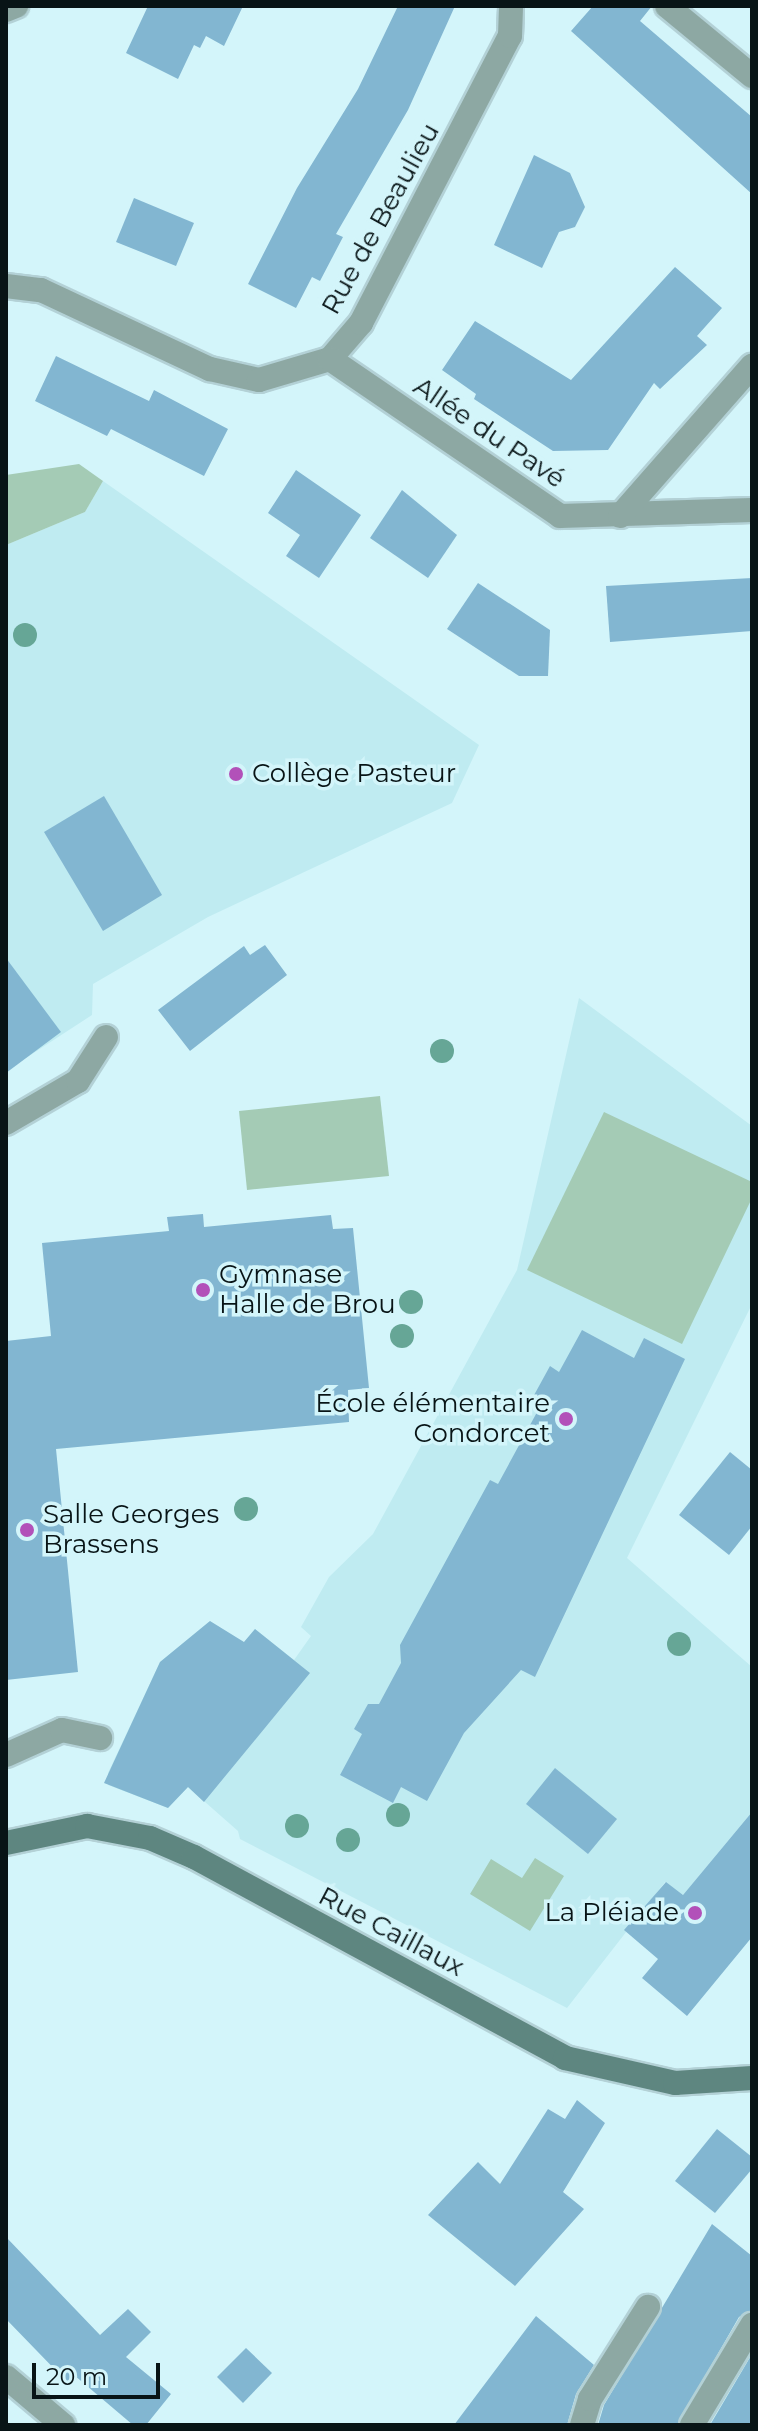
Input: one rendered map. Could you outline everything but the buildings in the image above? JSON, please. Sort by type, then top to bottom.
[{"type":"street","points":[[6,10],[16,6]]},
{"type":"street","name":"Rue de Beaulieu","points":[[330,359],[361,323],[503,50],[510,36],[511,6]]},
{"type":"street","points":[[667,6],[752,76]]},
{"type":"street","points":[[6,286],[41,290],[210,369],[259,380],[330,359]]},
{"type":"street","name":"Allée du Pavé","points":[[330,359],[560,516],[752,510]]},
{"type":"street","points":[[620,516],[752,366]]},
{"type":"street","points":[[6,1123],[78,1081],[106,1037]]},
{"type":"street","points":[[6,1755],[62,1730],[100,1738]]},
{"type":"street","name":"Rue Caillaux","points":[[6,1843],[87,1826],[150,1838],[194,1857],[565,2058],[675,2083],[752,2078]]},
{"type":"street","points":[[582,2425],[590,2399],[648,2307]]},
{"type":"street","points":[[692,2425],[752,2325]]},
{"type":"street","points":[[6,2377],[63,2425]]},
{"type":"shaded area","name":"Collège Pasteur","points":[[103,481],[479,745],[452,803],[208,917],[93,984],[92,1015],[6,1071],[6,545],[85,512]]},
{"type":"shaded area","name":"École élémentaire Condorcet","points":[[579,998],[752,1126],[752,1304],[627,1558],[752,1667],[752,1812],[683,1895],[665,1882],[567,2008],[240,1839],[238,1831],[188,1787],[168,1808],[108,1785],[108,1773],[160,1662],[210,1621],[205,1631],[233,1655],[255,1629],[294,1660],[311,1636],[301,1627],[329,1577],[373,1534],[517,1270]]},
{"type":"green space","points":[[79,464],[103,481],[85,512],[6,545],[6,475]]},
{"type":"green space","points":[[380,1096],[389,1176],[247,1190],[239,1111]]},
{"type":"green space","points":[[604,1112],[752,1182],[752,1198],[682,1344],[527,1270]]},
{"type":"green space","points":[[535,1858],[564,1876],[530,1931],[470,1894],[491,1859],[522,1878]]},
{"type":"place","name":"Collège Pasteur","points":[[236,774]]},
{"type":"place","name":"Gymnase Halle de Brou","points":[[203,1290]]},
{"type":"place","name":"École élémentaire Condorcet","points":[[566,1419]]},
{"type":"place","name":"Salle Georges Brassens","points":[[27,1530]]},
{"type":"place","name":"La Pléiade","points":[[695,1913]]}]
